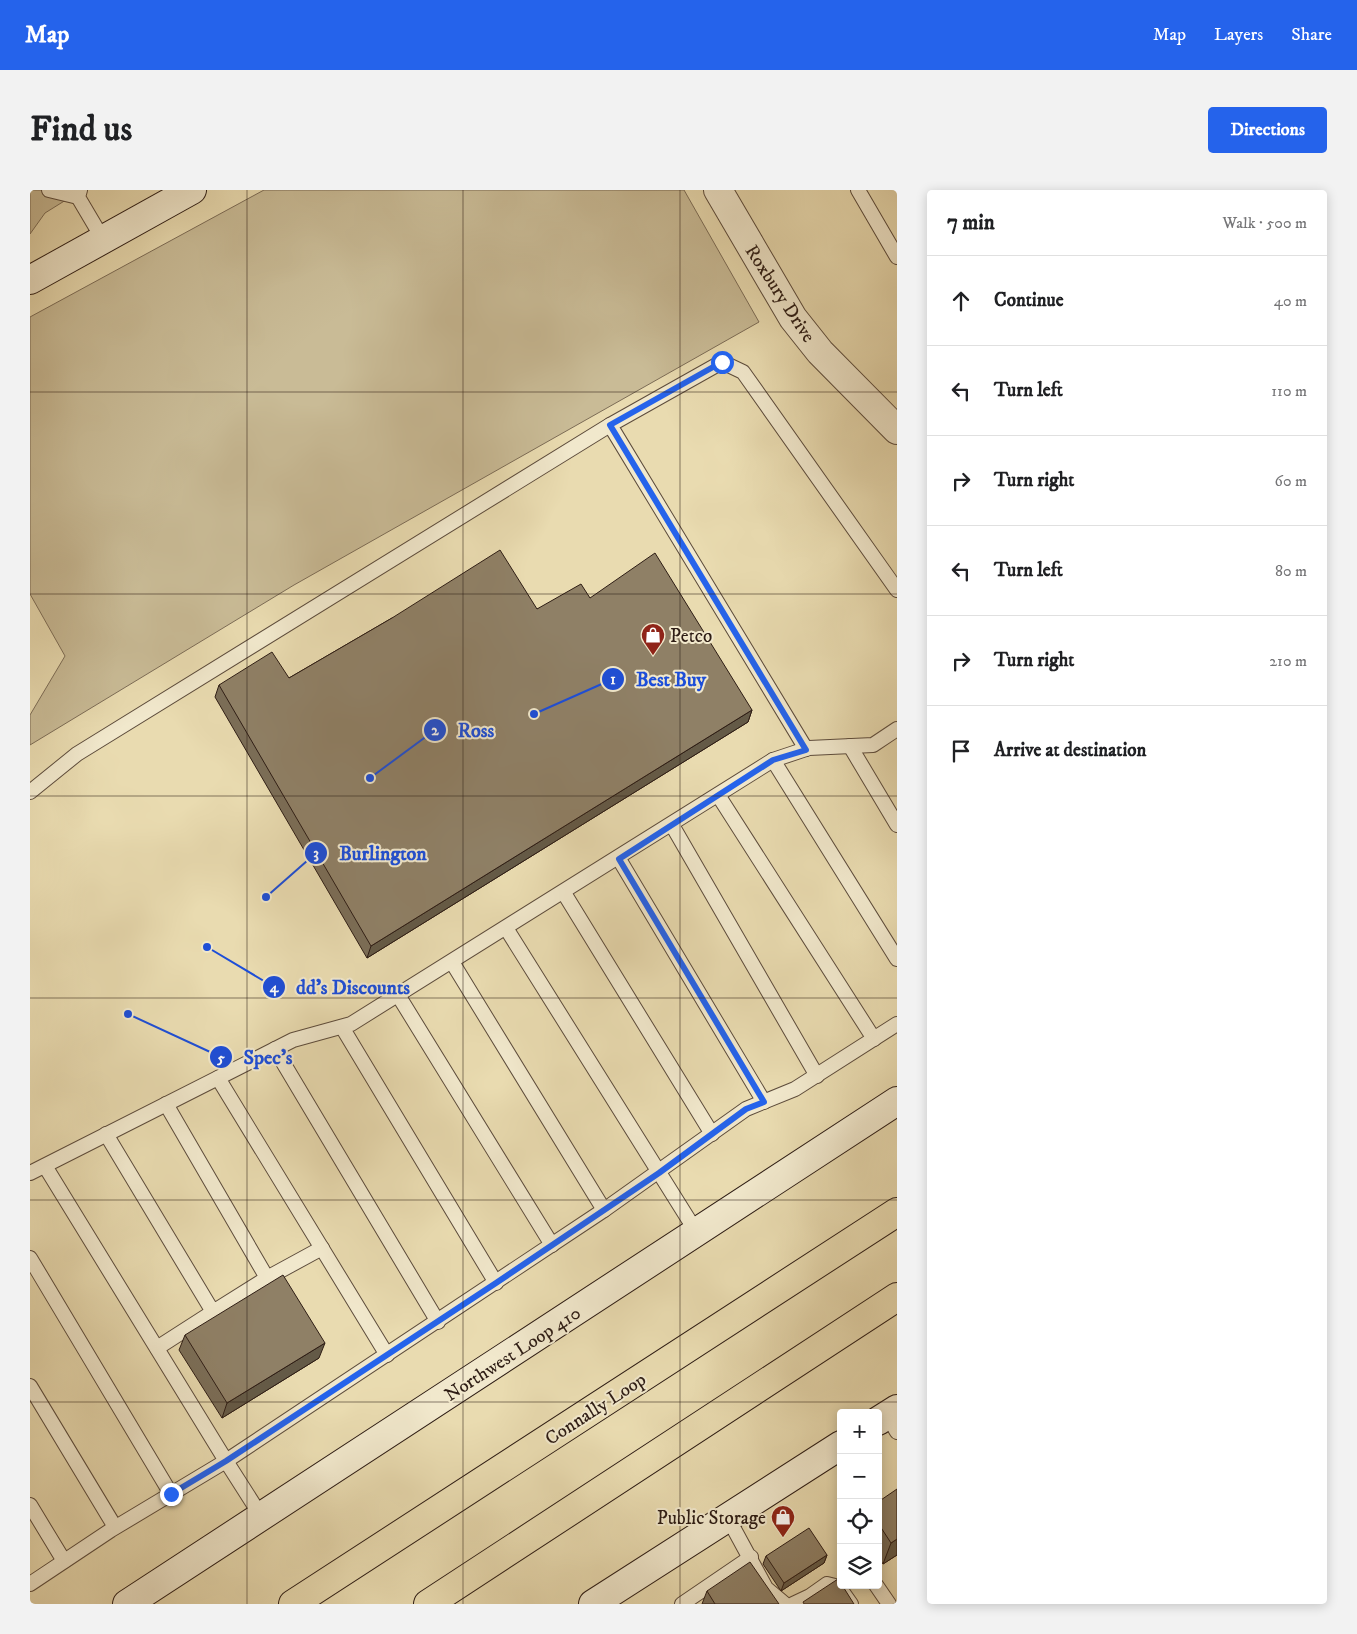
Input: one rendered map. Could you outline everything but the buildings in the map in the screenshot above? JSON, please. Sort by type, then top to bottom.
[{"type":"highway","name":"Connally Loop","points":[[293,1604],[897,1212]]},
{"type":"highway","points":[[428,1604],[897,1297]]},
{"type":"main road","points":[[30,280],[104,241],[192,190]]},
{"type":"main road","name":"Roxbury Drive","points":[[718,190],[793,318],[820,352],[897,430]]},
{"type":"main road","name":"Northwest Loop 410","points":[[127,1604],[897,1100]]},
{"type":"main road","points":[[593,1604],[837,1450]]},
{"type":"lane","points":[[49,190],[79,194],[104,241]]},
{"type":"lane","points":[[858,190],[897,257]]},
{"type":"lane","points":[[30,792],[77,754],[610,425],[722,362],[742,372],[897,590]]},
{"type":"lane","points":[[610,425],[806,750]]},
{"type":"lane","points":[[30,1174],[293,1040],[351,1024],[619,859],[773,760],[806,750],[873,745],[897,729]]},
{"type":"lane","points":[[850,746],[897,825]]},
{"type":"lane","points":[[773,760],[897,959]]},
{"type":"lane","points":[[718,795],[874,1039]]},
{"type":"lane","points":[[672,824],[817,1076]]},
{"type":"lane","points":[[619,859],[764,1102]]},
{"type":"lane","points":[[564,893],[712,1134]]},
{"type":"lane","points":[[506,928],[697,1232]]},
{"type":"lane","points":[[452,962],[604,1210]]},
{"type":"lane","points":[[398,995],[552,1245]]},
{"type":"lane","points":[[30,1584],[115,1527],[226,1461],[438,1322],[659,1173],[746,1109],[795,1089],[897,1024]]},
{"type":"lane","points":[[342,1027],[496,1283]]},
{"type":"lane","points":[[275,1049],[438,1322]]},
{"type":"lane","points":[[218,1078],[387,1355]]},
{"type":"lane","points":[[166,1104],[267,1278]]},
{"type":"lane","points":[[106,1134],[214,1312]]},
{"type":"lane","points":[[45,1166],[261,1516]]},
{"type":"lane","points":[[157,1348],[267,1278],[322,1248]]},
{"type":"lane","points":[[30,1258],[171,1494]]},
{"type":"lane","points":[[30,1386],[115,1527]]},
{"type":"lane","points":[[30,1505],[64,1561]]},
{"type":"lane","points":[[728,1518],[751,1557],[766,1588],[785,1604]]},
{"type":"lane","points":[[682,1604],[751,1557]]},
{"type":"lane","points":[[793,1604],[810,1596],[827,1584],[839,1587],[851,1604]]},
{"type":"lane","points":[[879,1589],[890,1604]]},
{"type":"shaded area","points":[[30,190],[82,190],[45,213],[30,234]]},
{"type":"shaded area","points":[[264,190],[684,190],[759,322],[294,585],[30,745],[30,715],[65,656],[30,594],[30,317]]},
{"type":"place","name":"Petco","points":[[653,656]]},
{"type":"place","name":"Best Buy","points":[[534,714]]},
{"type":"place","name":"Ross","points":[[370,778]]},
{"type":"place","name":"Burlington","points":[[266,897]]},
{"type":"place","name":"dd's Discounts","points":[[207,947]]},
{"type":"place","name":"Spec's","points":[[128,1014]]},
{"type":"place","name":"Public Storage","points":[[783,1538]]},
{"type":"route","points":[[171,1494],[226,1461],[496,1283],[659,1173],[746,1109],[764,1102],[619,859],[773,760],[806,750],[610,425],[722,362]]}]
